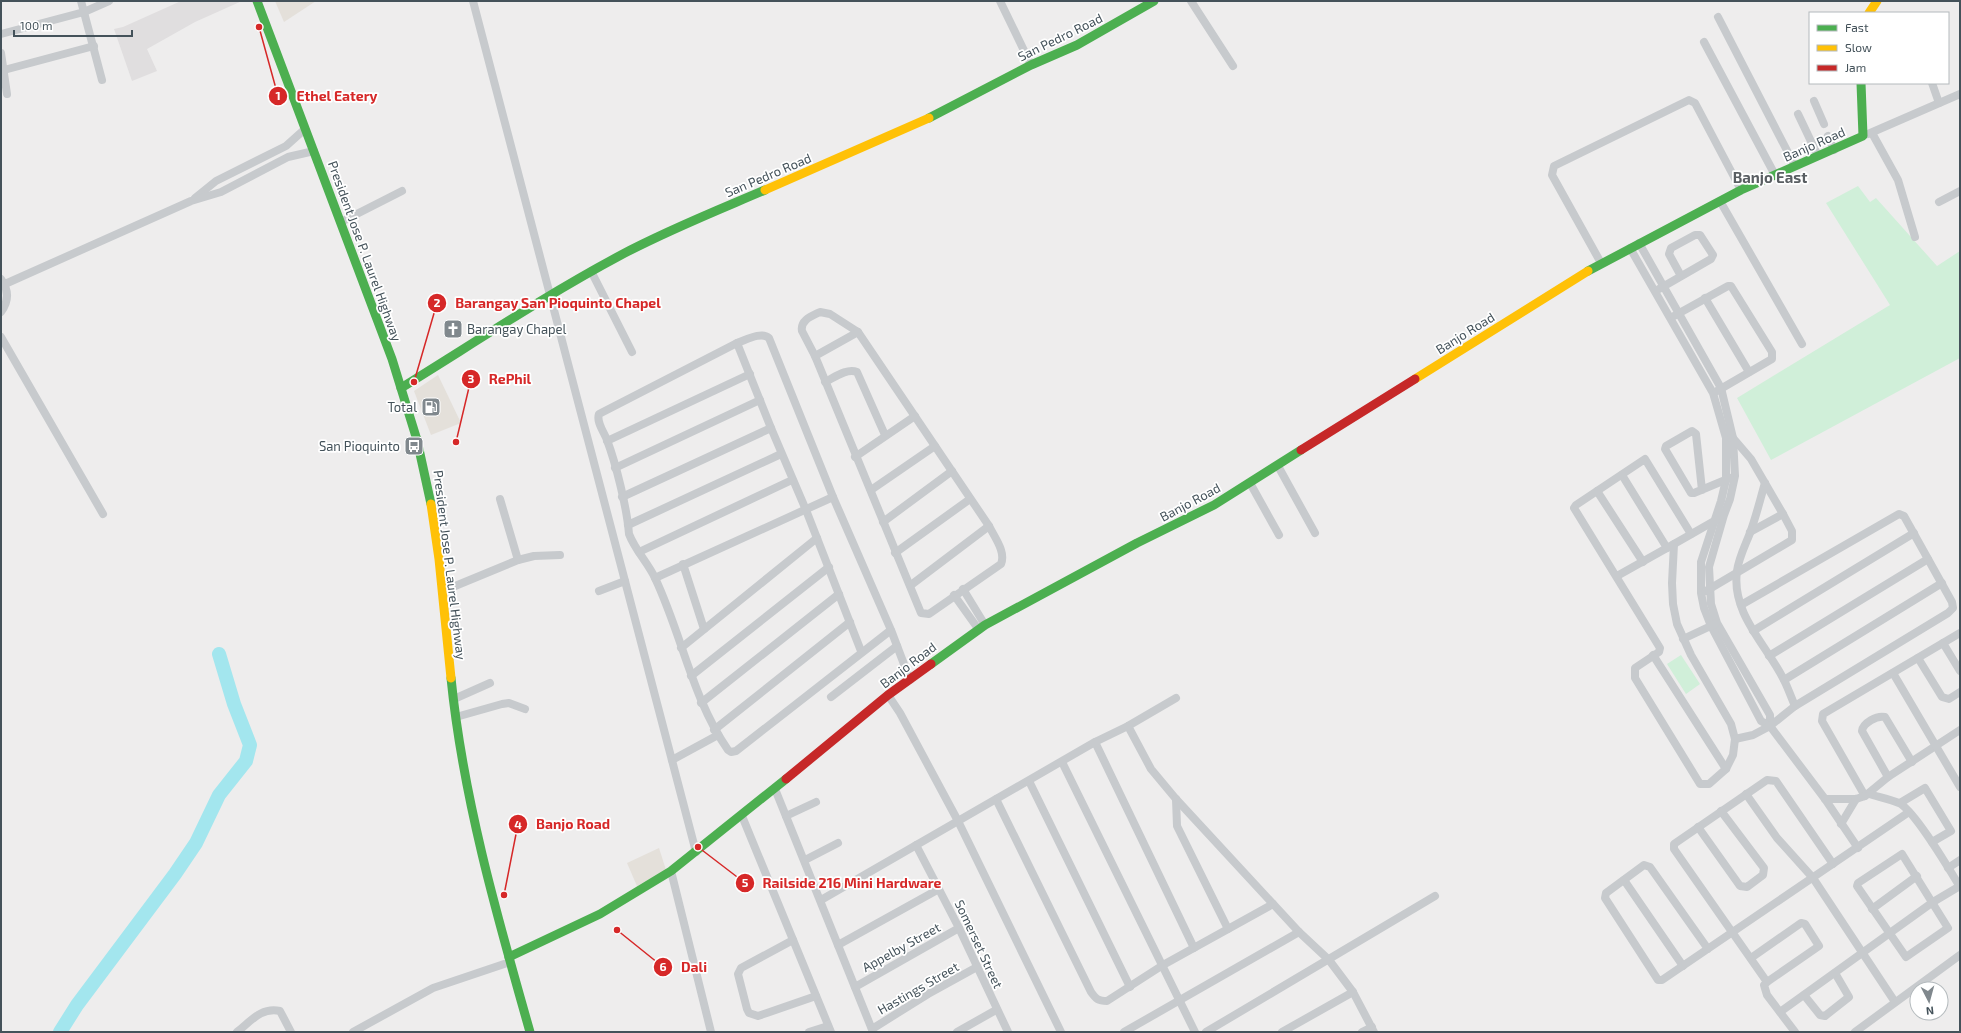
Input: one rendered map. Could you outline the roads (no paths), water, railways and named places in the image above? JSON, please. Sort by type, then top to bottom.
[{"type":"main road","name":"President Jose P. Laurel Highway","points":[[257,1],[402,388],[424,466],[431,501],[443,592],[456,717],[467,784],[481,851],[530,1032]]},
{"type":"main road","name":"San Pedro Road","points":[[402,388],[591,271],[666,232],[836,160],[930,118],[1031,65],[1077,45],[1125,19],[1154,1]]},
{"type":"main road","points":[[1870,12],[1877,1]]},
{"type":"main road","name":"Banjo Road","points":[[509,959],[600,914],[671,871],[742,816],[888,695],[982,627],[1130,547],[1214,505],[1601,263],[1741,190],[1864,136],[1861,84]]},
{"type":"street","points":[[81,1],[102,80]]},
{"type":"street","points":[[1,34],[84,12],[109,1]]},
{"type":"street","points":[[473,1],[696,852]]},
{"type":"street","points":[[1000,1],[1031,65]]},
{"type":"street","points":[[1191,1],[1233,66]]},
{"type":"street","points":[[1718,17],[1795,166]]},
{"type":"street","points":[[1704,42],[1775,175]]},
{"type":"street","points":[[4,70],[94,46]]},
{"type":"street","points":[[1,53],[7,94]]},
{"type":"street","points":[[1932,84],[1939,103]]},
{"type":"street","points":[[1864,136],[1960,94]]},
{"type":"street","points":[[1601,263],[1552,175],[1554,166],[1689,100],[1695,104],[1741,190]]},
{"type":"street","points":[[1814,101],[1824,124]]},
{"type":"street","points":[[1798,114],[1818,156]]},
{"type":"street","points":[[192,200],[216,181],[286,146],[305,129]]},
{"type":"street","points":[[1872,132],[1898,180],[1915,237]]},
{"type":"street","points":[[1828,136],[1834,150]]},
{"type":"street","points":[[1,312],[6,305],[8,294],[3,282],[21,278],[192,200],[221,192],[288,157],[314,151]]},
{"type":"street","points":[[216,181],[221,192]]},
{"type":"street","points":[[340,222],[402,191]]},
{"type":"street","points":[[1939,202],[1960,191]]},
{"type":"street","points":[[1720,201],[1802,344]]},
{"type":"street","points":[[1654,291],[1681,276],[1713,257],[1700,235],[1695,235],[1669,250],[1669,254],[1681,276]]},
{"type":"street","points":[[1639,243],[1721,388],[1735,476],[1730,500],[1724,515],[1709,567],[1705,592]]},
{"type":"street","points":[[1630,248],[1713,393],[1729,438],[1726,480],[1721,502],[1701,562],[1705,592],[1714,624],[1736,673],[1761,721],[1770,726],[1825,799],[1858,848]]},
{"type":"street","points":[[591,271],[632,352]]},
{"type":"street","points":[[1648,280],[1657,275]]},
{"type":"street","points":[[1670,318],[1728,286],[1733,287],[1772,352],[1772,359],[1713,393]]},
{"type":"street","points":[[1705,298],[1749,372]]},
{"type":"street","points":[[820,312],[825,312],[858,332],[989,526],[1004,558],[1001,564],[929,614],[921,613],[815,356],[802,331],[801,326],[805,320],[820,312]]},
{"type":"street","points":[[815,356],[858,332]]},
{"type":"street","points":[[891,630],[736,751],[731,752],[728,750],[716,733],[701,703],[655,578],[629,534],[615,468],[598,419],[601,411],[737,343],[760,335],[769,338],[833,497],[891,630],[910,680]]},
{"type":"street","points":[[1,337],[103,514]]},
{"type":"street","points":[[737,343],[781,454],[806,510],[862,652]]},
{"type":"street","points":[[1690,354],[1699,349]]},
{"type":"street","points":[[825,382],[852,370],[857,372],[885,435]]},
{"type":"street","points":[[607,442],[750,374]]},
{"type":"street","points":[[615,468],[760,400]]},
{"type":"street","points":[[856,457],[885,435],[915,416]]},
{"type":"street","points":[[622,497],[771,428]]},
{"type":"street","points":[[1702,490],[1696,434],[1692,431],[1666,446],[1665,451],[1691,493],[1702,490],[1735,476]]},
{"type":"street","points":[[1705,592],[1792,540],[1792,531],[1751,459],[1729,438]]},
{"type":"street","points":[[871,490],[935,446]]},
{"type":"street","points":[[628,525],[781,454]]},
{"type":"street","points":[[1622,475],[1671,546],[1674,604],[1678,624],[1683,639],[1728,718],[1735,739],[1733,755],[1726,769],[1709,784],[1700,784],[1635,678],[1635,668],[1654,656],[1659,652],[1660,648],[1575,510],[1576,505],[1597,491],[1645,460],[1691,534]]},
{"type":"street","points":[[1278,466],[1315,533]]},
{"type":"street","points":[[883,522],[952,471]]},
{"type":"street","points":[[639,552],[792,480]]},
{"type":"street","points":[[1250,483],[1279,535]]},
{"type":"street","points":[[1765,484],[1750,532],[1740,556],[1737,573],[1737,591],[1740,605],[1753,631],[1784,680],[1795,706]]},
{"type":"street","points":[[1597,491],[1643,562]]},
{"type":"street","points":[[655,578],[833,497]]},
{"type":"street","points":[[500,499],[518,560]]},
{"type":"street","points":[[895,553],[970,499]]},
{"type":"street","points":[[1750,532],[1783,514]]},
{"type":"street","points":[[1735,739],[1753,735],[1770,726],[1795,706],[1948,613],[1952,608],[1952,602],[1904,516],[1899,514],[1740,605]]},
{"type":"street","points":[[1617,576],[1724,515]]},
{"type":"street","points":[[910,585],[989,526]]},
{"type":"street","points":[[1753,631],[1914,533]]},
{"type":"street","points":[[681,648],[817,538]]},
{"type":"street","points":[[443,592],[518,560],[534,556],[560,555]]},
{"type":"street","points":[[1769,656],[1928,559]]},
{"type":"street","points":[[683,564],[704,629]]},
{"type":"street","points":[[691,676],[829,567]]},
{"type":"street","points":[[599,591],[625,581]]},
{"type":"street","points":[[1784,680],[1942,583]]},
{"type":"street","points":[[963,589],[982,627]]},
{"type":"street","points":[[701,703],[839,594]]},
{"type":"street","points":[[954,596],[982,627]]},
{"type":"street","points":[[672,760],[716,733],[850,622]]},
{"type":"street","points":[[1683,639],[1714,624]]},
{"type":"street","points":[[1714,624],[1744,669],[1770,716],[1770,726]]},
{"type":"street","points":[[1780,1012],[1933,902],[1960,887],[1932,842],[1900,803],[1867,795],[1822,724],[1822,718],[1823,714],[1960,633]]},
{"type":"street","points":[[1943,643],[1960,671]]},
{"type":"street","points":[[831,697],[897,646]]},
{"type":"street","points":[[1654,656],[1726,769]]},
{"type":"street","points":[[1918,658],[1942,697],[1949,699],[1960,692]]},
{"type":"street","points":[[1736,673],[1744,669]]},
{"type":"street","points":[[1893,673],[1960,787]]},
{"type":"street","points":[[454,699],[490,682]]},
{"type":"street","points":[[888,695],[900,713],[958,820],[1061,1032]]},
{"type":"street","points":[[821,900],[1095,742],[1128,726],[1176,698]]},
{"type":"street","points":[[456,717],[509,703],[525,709]]},
{"type":"street","points":[[1888,777],[1862,730],[1865,724],[1878,716],[1885,717],[1912,762]]},
{"type":"street","points":[[1128,726],[1151,769],[1176,799],[1299,932],[1329,960],[1353,992],[1373,1029],[1362,1032]]},
{"type":"street","points":[[1825,799],[1856,799],[1867,795],[1888,777],[1960,730]]},
{"type":"street","points":[[1095,742],[1194,948]]},
{"type":"street","points":[[1062,762],[1195,1032]]},
{"type":"street","points":[[1029,780],[1130,987]]},
{"type":"street","points":[[1767,982],[1674,850],[1674,844],[1767,780],[1776,781],[1833,864]]},
{"type":"street","points":[[1900,803],[1925,788],[1951,831],[1932,842]]},
{"type":"street","points":[[775,789],[805,860],[872,1030]]},
{"type":"street","points":[[1746,794],[1777,838],[1813,878],[1895,1002]]},
{"type":"street","points":[[996,799],[1091,992],[1096,999],[1107,1001],[1163,965],[1273,904]]},
{"type":"street","points":[[1176,799],[1177,826],[1228,929]]},
{"type":"street","points":[[1841,824],[1856,799]]},
{"type":"street","points":[[786,816],[816,802]]},
{"type":"street","points":[[1698,827],[1740,886],[1747,887],[1763,875],[1764,868],[1721,811]]},
{"type":"street","points":[[1708,949],[1650,866],[1644,865],[1606,893],[1605,898],[1658,980],[1662,980],[1858,848],[1908,812]]},
{"type":"street","points":[[742,816],[830,1029],[809,1032]]},
{"type":"street","points":[[805,860],[838,843]]},
{"type":"street","name":"Somerset Street","points":[[916,845],[959,928],[978,967],[996,1010],[1008,1032]]},
{"type":"street","points":[[1902,854],[1917,876],[1947,927],[1947,930],[1906,957],[1858,888],[1858,884],[1902,854]]},
{"type":"street","points":[[1948,868],[1960,860]]},
{"type":"street","points":[[671,871],[711,1032]]},
{"type":"street","points":[[1872,909],[1917,876]]},
{"type":"street","points":[[1624,880],[1683,966]]},
{"type":"street","points":[[838,945],[939,889]]},
{"type":"street","points":[[1206,1032],[1435,896]]},
{"type":"street","points":[[1751,958],[1801,923],[1805,924],[1819,946],[1767,982],[1764,986],[1764,990],[1795,1032]]},
{"type":"street","name":"Appelby Street","points":[[855,986],[959,928]]},
{"type":"street","points":[[1124,1032],[1299,932]]},
{"type":"street","points":[[793,940],[741,968],[738,974],[747,1009],[749,1013],[758,1016],[816,996]]},
{"type":"street","points":[[1855,1032],[1960,955]]},
{"type":"street","points":[[352,1032],[433,988],[509,959]]},
{"type":"street","name":"Hastings Street","points":[[872,1030],[928,994],[978,967]]},
{"type":"street","points":[[1804,994],[1820,1015],[1825,1016],[1850,997],[1835,973]]},
{"type":"street","points":[[1282,1032],[1353,992]]},
{"type":"street","points":[[237,1032],[265,1010],[280,1012],[291,1032]]},
{"type":"street","points":[[957,1032],[996,1010]]},
{"type":"waterway","points":[[60,1032],[77,1005],[175,874],[196,843],[219,795],[246,761],[250,745],[234,704],[219,654]]},
{"type":"place","name":"Ethel Eatery","points":[[259,27]]},
{"type":"place","name":"Barangay Chapel","points":[[453,329]]},
{"type":"place","name":"Barangay San Pioquinto Chapel","points":[[414,382]]},
{"type":"place","name":"Total","points":[[431,407]]},
{"type":"place","name":"RePhil","points":[[456,442]]},
{"type":"place","name":"San Pioquinto","points":[[414,446]]},
{"type":"place","name":"Railside 216 Mini Hardware","points":[[698,847]]},
{"type":"place","name":"Banjo Road","points":[[504,895]]},
{"type":"place","name":"Dali","points":[[617,930]]},
{"type":"district","name":"Banjo East","points":[[1770,177]]}]
